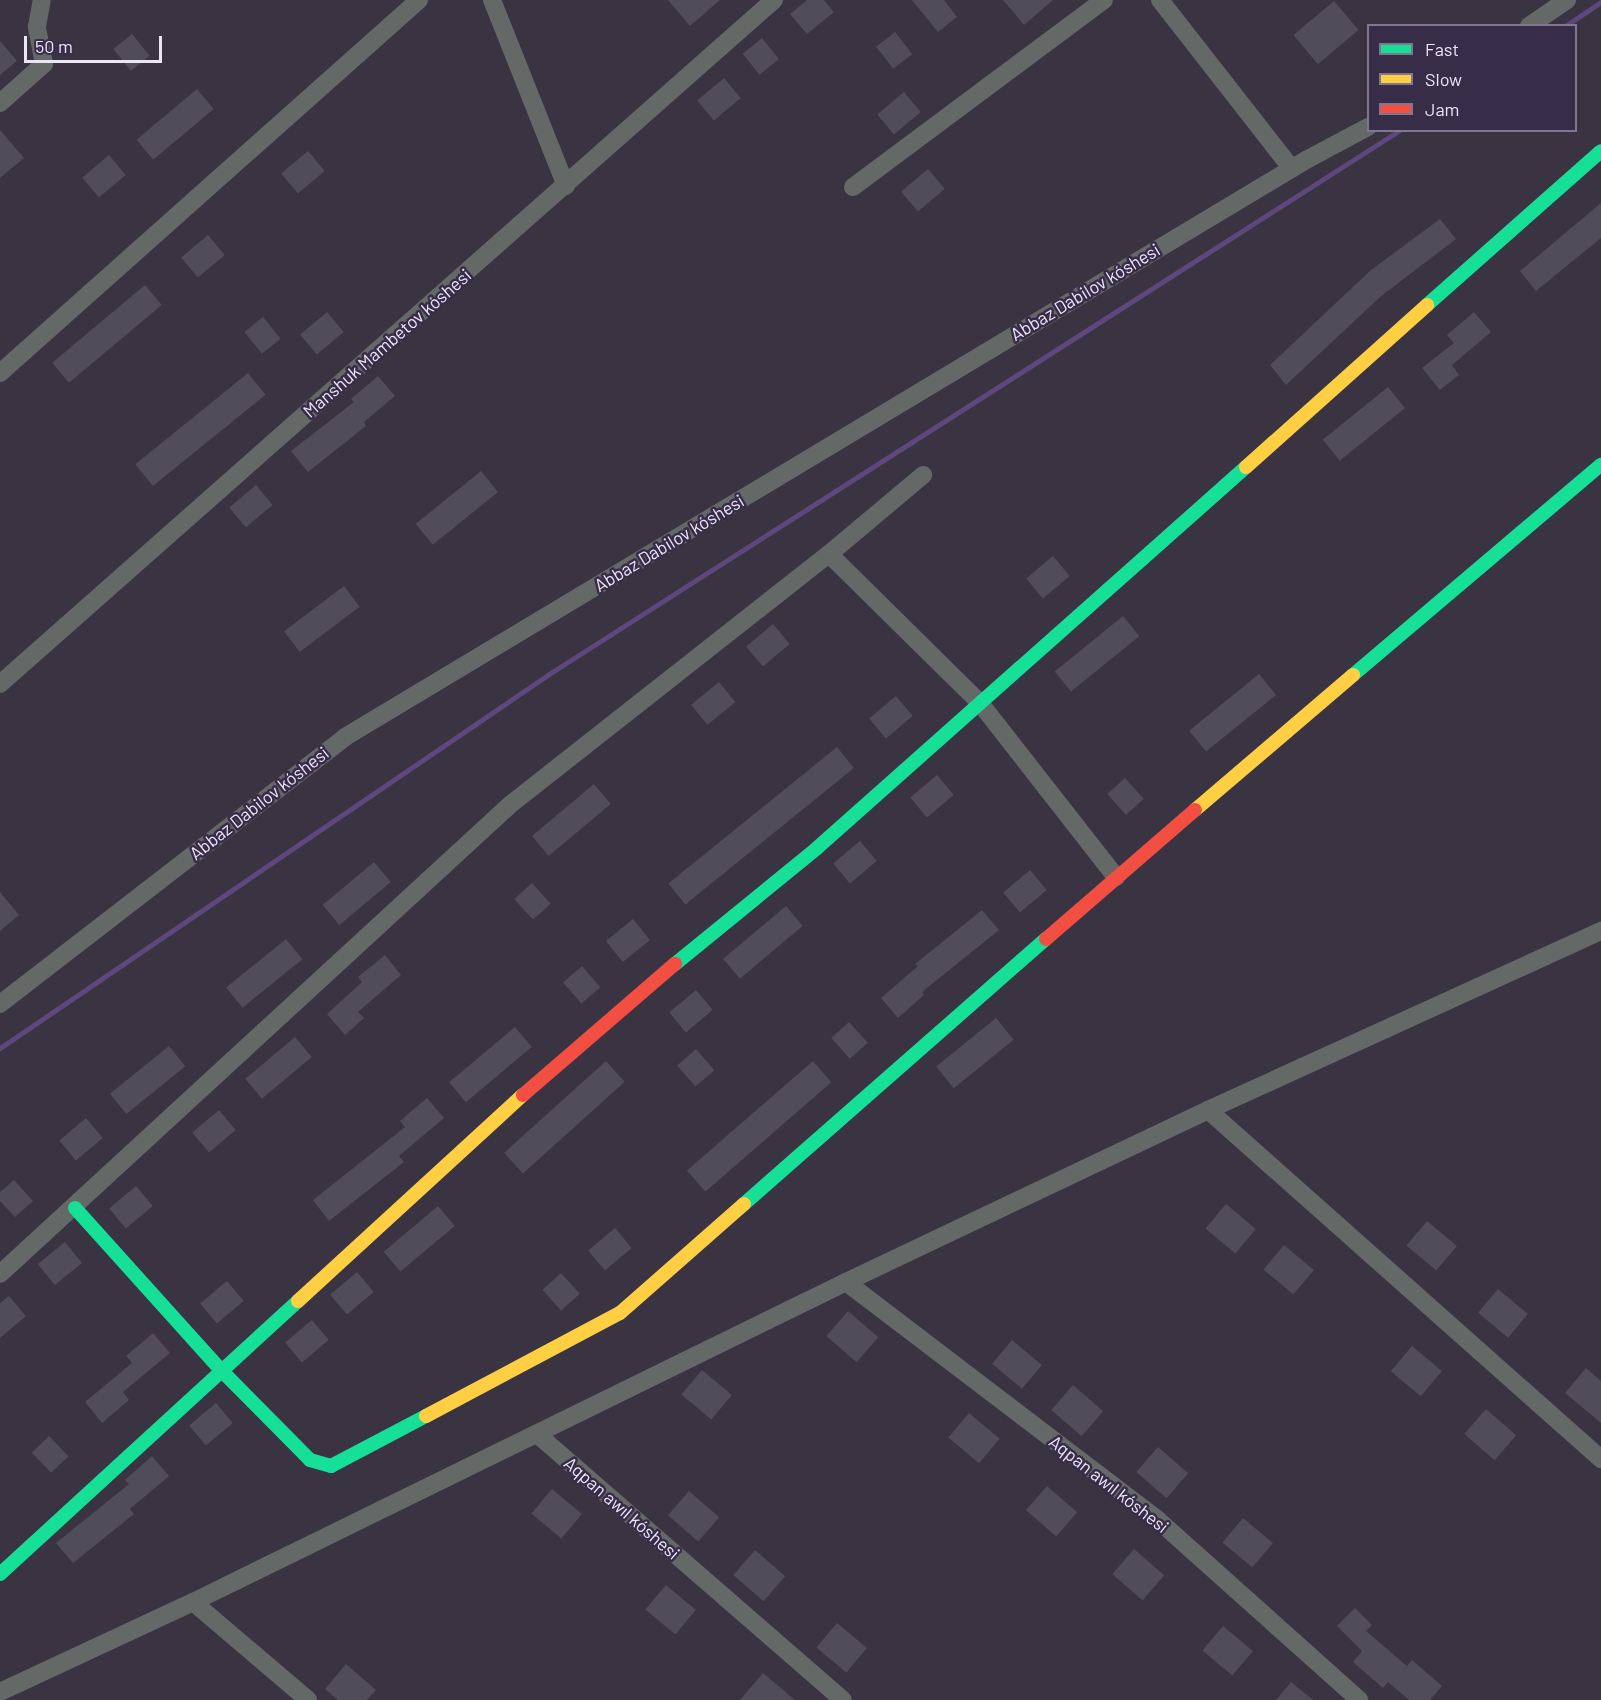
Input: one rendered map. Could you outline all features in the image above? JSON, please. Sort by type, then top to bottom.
[{"type":"street","points":[[0,103],[44,64],[37,27],[42,0]]},
{"type":"street","points":[[0,373],[419,0]]},
{"type":"street","points":[[492,0],[566,186]]},
{"type":"street","name":"Manshuk Mambetov kóshesi","points":[[0,684],[774,0]]},
{"type":"street","points":[[853,187],[1104,0]]},
{"type":"street","points":[[1160,0],[1292,169]]},
{"type":"street","points":[[1532,24],[1567,0]]},
{"type":"street","name":"Abbaz Dabilov kóshesi","points":[[0,1004],[345,737],[1292,169],[1367,128]]},
{"type":"street","points":[[0,1574],[594,1029],[817,848],[1601,151]]},
{"type":"street","points":[[75,1208],[222,1371],[310,1460],[331,1466],[620,1313],[1116,877],[1601,465]]},
{"type":"street","points":[[0,1274],[75,1208],[511,804],[829,554],[923,475]]},
{"type":"street","points":[[829,554],[980,703],[1116,877]]},
{"type":"street","points":[[0,1692],[193,1602],[846,1282],[1208,1110],[1601,931]]},
{"type":"street","points":[[1208,1110],[1601,1459]]},
{"type":"street","name":"Aqpan awıl kóshesi","points":[[846,1282],[1158,1520],[1359,1700]]},
{"type":"street","name":"Aqpan awıl kóshesi","points":[[537,1434],[843,1700]]},
{"type":"street","points":[[193,1602],[308,1700]]},
{"type":"building","points":[[668,0],[720,0],[690,26]]},
{"type":"building","points":[[807,0],[824,0],[834,12],[807,34],[790,14]]},
{"type":"building","points":[[912,0],[944,0],[957,17],[938,32]]},
{"type":"building","points":[[1003,0],[1053,0],[1024,25]]},
{"type":"building","points":[[1334,1],[1358,30],[1318,64],[1293,35]]},
{"type":"building","points":[[895,32],[912,54],[893,69],[876,47]]},
{"type":"building","points":[[132,34],[150,56],[131,71],[113,49]]},
{"type":"building","points":[[762,38],[779,59],[760,75],[743,54]]},
{"type":"building","points":[[0,41],[17,61],[0,75]]},
{"type":"building","points":[[724,78],[741,98],[714,120],[697,100]]},
{"type":"building","points":[[197,89],[214,109],[153,160],[136,140]]},
{"type":"building","points":[[904,92],[921,112],[894,134],[877,114]]},
{"type":"building","points":[[0,130],[24,158],[0,178]]},
{"type":"building","points":[[308,151],[325,171],[298,193],[281,173]]},
{"type":"building","points":[[109,155],[126,175],[99,197],[82,177]]},
{"type":"building","points":[[928,169],[945,189],[918,211],[901,191]]},
{"type":"building","points":[[1601,203],[1601,238],[1536,291],[1520,271]]},
{"type":"building","points":[[1440,219],[1456,239],[1380,297],[1286,385],[1270,365],[1371,270]]},
{"type":"building","points":[[208,235],[225,255],[198,277],[181,257]]},
{"type":"building","points":[[145,285],[162,305],[69,383],[52,363]]},
{"type":"building","points":[[327,312],[344,332],[317,354],[300,334]]},
{"type":"building","points":[[1474,312],[1491,332],[1452,365],[1459,375],[1440,390],[1422,368],[1454,343],[1447,335]]},
{"type":"building","points":[[263,317],[281,339],[262,354],[244,332]]},
{"type":"building","points":[[248,373],[266,395],[153,486],[135,464]]},
{"type":"building","points":[[378,376],[395,396],[364,422],[366,426],[308,472],[291,451],[354,402],[351,399]]},
{"type":"building","points":[[1388,387],[1405,408],[1340,461],[1323,440]]},
{"type":"building","points":[[481,471],[498,492],[433,545],[416,524]]},
{"type":"building","points":[[256,485],[273,505],[246,527],[229,507]]},
{"type":"building","points":[[1053,556],[1070,576],[1043,598],[1026,578]]},
{"type":"building","points":[[344,586],[360,607],[300,652],[284,631]]},
{"type":"building","points":[[1123,616],[1139,636],[1071,692],[1055,671]]},
{"type":"building","points":[[773,624],[790,644],[763,666],[746,646]]},
{"type":"building","points":[[1259,674],[1276,695],[1206,752],[1189,731]]},
{"type":"building","points":[[719,682],[735,702],[707,725],[691,705]]},
{"type":"building","points":[[896,696],[913,716],[886,738],[869,718]]},
{"type":"building","points":[[837,747],[854,768],[685,905],[668,884]]},
{"type":"building","points":[[937,775],[954,795],[927,817],[910,797]]},
{"type":"building","points":[[1125,778],[1144,799],[1126,815],[1107,794]]},
{"type":"building","points":[[594,784],[611,804],[549,856],[532,836]]},
{"type":"building","points":[[860,841],[877,861],[850,883],[833,863]]},
{"type":"building","points":[[374,862],[391,882],[339,925],[323,905]]},
{"type":"building","points":[[1030,870],[1047,890],[1020,912],[1003,892]]},
{"type":"building","points":[[532,883],[551,904],[533,920],[514,899]]},
{"type":"building","points":[[0,892],[19,915],[0,931]]},
{"type":"building","points":[[786,906],[803,926],[740,979],[723,959]]},
{"type":"building","points":[[982,910],[999,930],[922,992],[924,995],[898,1018],[881,998],[918,966],[915,964]]},
{"type":"building","points":[[633,919],[650,940],[623,962],[606,941]]},
{"type":"building","points":[[286,939],[302,959],[243,1008],[226,987]]},
{"type":"building","points":[[385,955],[401,975],[358,1012],[364,1018],[345,1035],[327,1014],[362,982],[358,977]]},
{"type":"building","points":[[582,966],[600,987],[582,1004],[563,982]]},
{"type":"building","points":[[696,990],[713,1010],[686,1032],[669,1012]]},
{"type":"building","points":[[996,1018],[1014,1040],[954,1088],[936,1066]]},
{"type":"building","points":[[849,1022],[868,1043],[850,1059],[831,1038]]},
{"type":"building","points":[[515,1027],[532,1047],[466,1102],[449,1082]]},
{"type":"building","points":[[295,1037],[312,1057],[262,1099],[245,1079]]},
{"type":"building","points":[[169,1046],[185,1066],[126,1114],[110,1094]]},
{"type":"building","points":[[696,1049],[714,1070],[696,1087],[677,1065]]},
{"type":"building","points":[[606,1061],[625,1082],[523,1173],[504,1153]]},
{"type":"building","points":[[813,1061],[831,1082],[705,1192],[687,1171]]},
{"type":"building","points":[[427,1098],[444,1118],[399,1156],[404,1162],[329,1221],[313,1200],[405,1127],[400,1121]]},
{"type":"building","points":[[219,1110],[236,1130],[209,1152],[192,1132]]},
{"type":"building","points":[[86,1118],[103,1138],[76,1160],[59,1140]]},
{"type":"building","points":[[14,1180],[33,1201],[15,1217],[0,1201],[0,1192]]},
{"type":"building","points":[[136,1186],[153,1206],[126,1228],[109,1208]]},
{"type":"building","points":[[1226,1204],[1256,1229],[1235,1254],[1205,1229]]},
{"type":"building","points":[[438,1206],[455,1226],[400,1272],[384,1252]]},
{"type":"building","points":[[1427,1221],[1457,1246],[1436,1271],[1406,1246]]},
{"type":"building","points":[[615,1228],[632,1248],[605,1270],[588,1250]]},
{"type":"building","points":[[65,1242],[82,1263],[55,1285],[38,1264]]},
{"type":"building","points":[[1284,1245],[1314,1270],[1293,1295],[1263,1270]]},
{"type":"building","points":[[357,1272],[374,1292],[347,1314],[330,1294]]},
{"type":"building","points":[[561,1273],[580,1294],[561,1311],[542,1290]]},
{"type":"building","points":[[227,1281],[244,1301],[217,1323],[200,1303]]},
{"type":"building","points":[[1498,1289],[1528,1314],[1508,1338],[1478,1313]]},
{"type":"building","points":[[9,1296],[26,1316],[0,1338],[0,1303]]},
{"type":"building","points":[[848,1311],[878,1337],[857,1362],[826,1336]]},
{"type":"building","points":[[312,1320],[329,1340],[302,1362],[285,1342]]},
{"type":"building","points":[[153,1333],[170,1353],[123,1392],[129,1400],[102,1423],[85,1402],[132,1363],[126,1356]]},
{"type":"building","points":[[1012,1340],[1042,1365],[1022,1389],[992,1364]]},
{"type":"building","points":[[1412,1346],[1442,1371],[1421,1396],[1391,1371]]},
{"type":"building","points":[[1586,1368],[1601,1381],[1601,1423],[1565,1393]]},
{"type":"building","points":[[702,1370],[732,1395],[711,1420],[681,1395]]},
{"type":"building","points":[[1073,1385],[1103,1411],[1082,1436],[1051,1410]]},
{"type":"building","points":[[216,1403],[233,1423],[206,1445],[189,1425]]},
{"type":"building","points":[[1486,1409],[1516,1435],[1495,1460],[1464,1434]]},
{"type":"building","points":[[969,1413],[1000,1439],[979,1463],[948,1438]]},
{"type":"building","points":[[49,1436],[68,1456],[51,1473],[32,1453]]},
{"type":"building","points":[[1158,1447],[1188,1473],[1167,1498],[1136,1472]]},
{"type":"building","points":[[152,1456],[169,1476],[130,1509],[134,1514],[73,1563],[56,1543],[129,1484],[125,1480]]},
{"type":"building","points":[[1047,1486],[1077,1512],[1056,1536],[1026,1510]]},
{"type":"building","points":[[552,1489],[582,1514],[561,1539],[531,1514]]},
{"type":"building","points":[[689,1491],[719,1517],[698,1541],[668,1515]]},
{"type":"building","points":[[1243,1518],[1273,1543],[1252,1568],[1222,1543]]},
{"type":"building","points":[[1134,1549],[1164,1575],[1143,1600],[1112,1574]]},
{"type":"building","points":[[755,1550],[785,1576],[764,1601],[733,1575]]},
{"type":"building","points":[[666,1585],[696,1610],[675,1635],[645,1610]]},
{"type":"building","points":[[1355,1608],[1372,1625],[1366,1631],[1407,1666],[1412,1660],[1442,1686],[1430,1700],[1409,1700],[1388,1682],[1383,1688],[1353,1662],[1362,1651],[1337,1626]]},
{"type":"building","points":[[837,1623],[867,1648],[846,1673],[816,1648]]},
{"type":"building","points":[[1223,1626],[1253,1651],[1232,1676],[1202,1651]]},
{"type":"building","points":[[346,1664],[376,1690],[367,1700],[338,1700],[325,1689]]},
{"type":"building","points":[[763,1673],[795,1700],[740,1700]]},
{"type":"building","points":[[1291,1682],[1313,1700],[1276,1700]]},
{"type":"waterway","points":[[1568,24],[1601,2]]},
{"type":"waterway","points":[[0,1048],[549,674],[1397,132]]},
{"type":"traffic: fast","points":[[1427,305],[1601,151]]},
{"type":"traffic: fast","points":[[1353,675],[1601,465]]},
{"type":"traffic: fast","points":[[675,964],[817,848],[1246,467]]},
{"type":"traffic: fast","points":[[744,1204],[1046,939]]},
{"type":"traffic: fast","points":[[75,1208],[222,1371],[310,1460],[331,1466],[426,1416]]},
{"type":"traffic: fast","points":[[0,1574],[298,1301]]},
{"type":"traffic: slow","points":[[1246,467],[1427,305]]},
{"type":"traffic: slow","points":[[1195,810],[1353,675]]},
{"type":"traffic: slow","points":[[298,1301],[523,1095]]},
{"type":"traffic: slow","points":[[426,1416],[620,1313],[744,1204]]},
{"type":"traffic: jam","points":[[1046,939],[1195,810]]},
{"type":"traffic: jam","points":[[523,1095],[675,964]]}]
